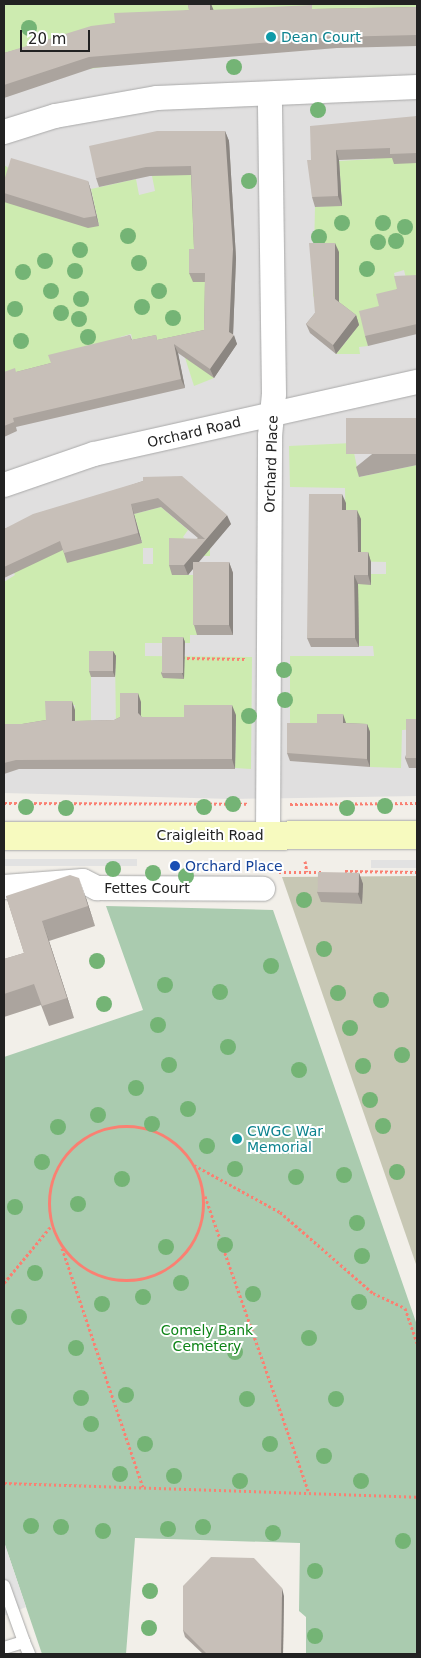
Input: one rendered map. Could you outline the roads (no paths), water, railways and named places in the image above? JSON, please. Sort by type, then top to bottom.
[{"type":"main road","name":"Craigleith Road","points":[[4,836],[417,835]]},
{"type":"street","points":[[4,132],[128,101],[417,87]]},
{"type":"street","name":"Orchard Place","points":[[268,835],[272,415],[270,94]]},
{"type":"street","name":"Orchard Road","points":[[4,485],[94,454],[417,382]]},
{"type":"street","name":"Fettes Court","points":[[4,887],[83,881],[97,888],[263,889]]},
{"type":"lane","points":[[4,1586],[29,1654]]},
{"type":"lane","points":[[4,1648],[24,1642]]},
{"type":"place","name":"Dean Court","points":[[271,37]]},
{"type":"place","name":"Orchard Place","points":[[175,866]]},
{"type":"place","name":"CWGC War Memorial","points":[[237,1139]]},
{"type":"park label","name":"Comely Bank Cemetery","points":[[207,1338]]}]
